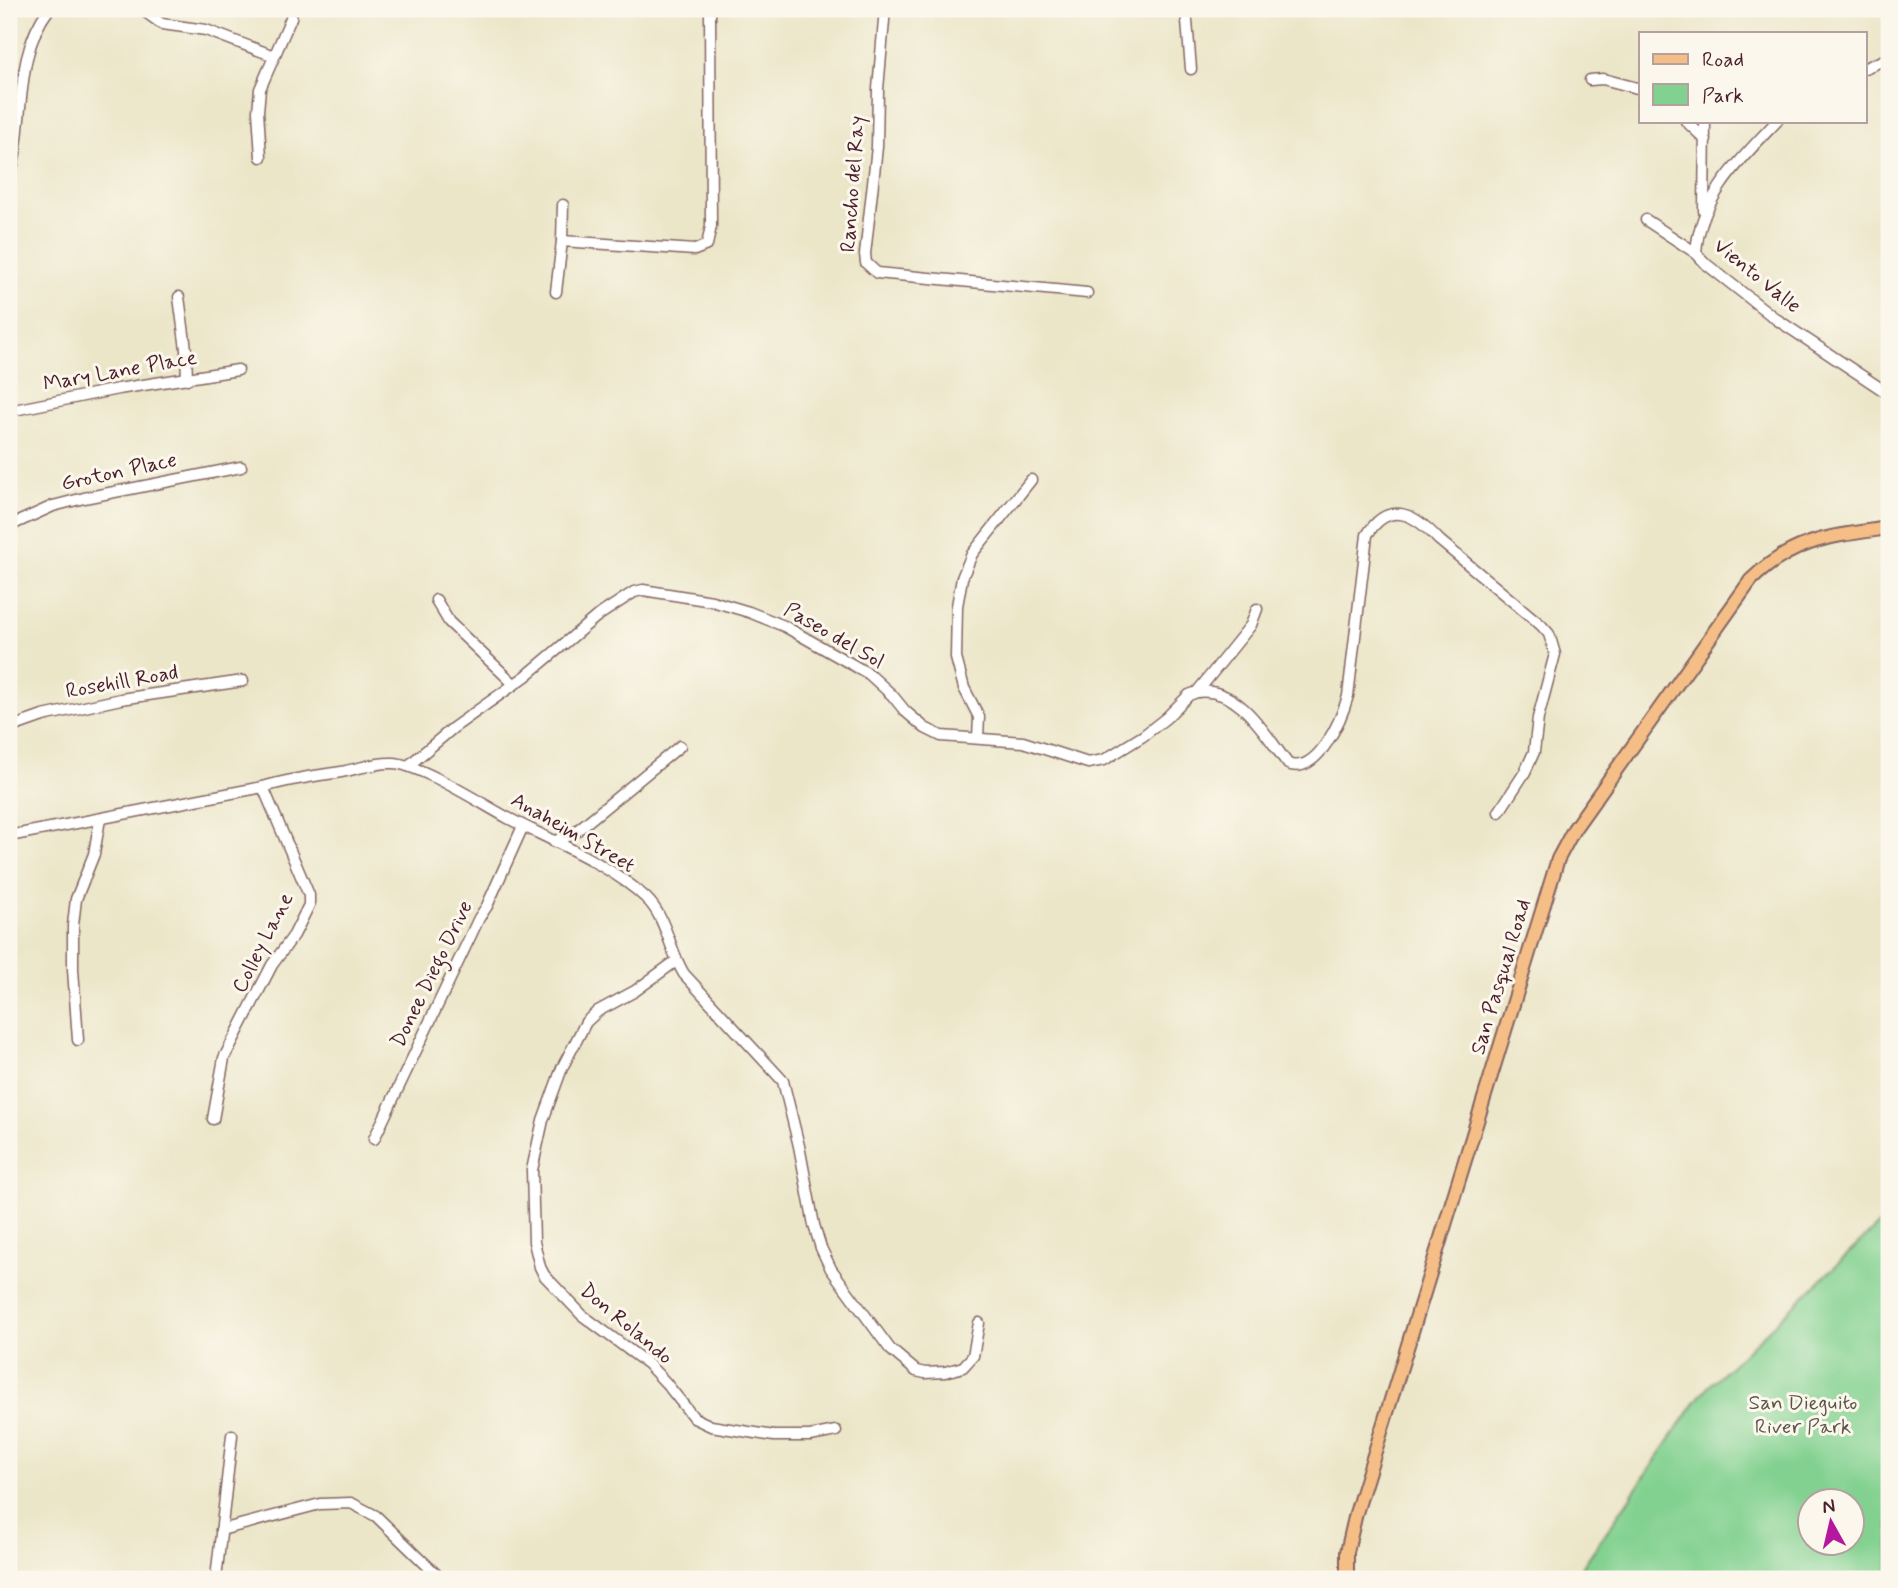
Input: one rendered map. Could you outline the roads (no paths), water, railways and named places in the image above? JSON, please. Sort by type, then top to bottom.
[{"type":"main road","name":"San Pasqual Road","points":[[1347,1579],[1347,1552],[1356,1513],[1558,859],[1574,829],[1751,580],[1769,562],[1796,547],[1829,536],[1889,527]]},
{"type":"street","points":[[9,180],[25,70],[35,32],[49,9]]},
{"type":"street","points":[[141,9],[162,24],[206,30],[274,56]]},
{"type":"street","points":[[261,157],[258,111],[260,89],[291,18],[292,9]]},
{"type":"street","points":[[562,241],[695,250],[707,245],[711,226],[710,9]]},
{"type":"street","name":"Rancho del Ray","points":[[885,9],[878,89],[877,148],[866,263],[877,274],[1087,293]]},
{"type":"street","points":[[1186,9],[1191,69]]},
{"type":"street","points":[[1867,67],[1889,58]]},
{"type":"street","points":[[1590,80],[1603,79],[1639,88]]},
{"type":"street","points":[[1687,122],[1706,139]]},
{"type":"street","points":[[1703,217],[1705,122]]},
{"type":"street","name":"Viento Valle","points":[[1776,122],[1738,162],[1715,194],[1703,217],[1697,236],[1696,253],[1706,264],[1776,319],[1889,394]]},
{"type":"street","points":[[556,292],[563,205]]},
{"type":"street","points":[[1646,220],[1696,253]]},
{"type":"street","points":[[178,298],[186,349],[187,379]]},
{"type":"street","name":"Mary Lane Place","points":[[9,411],[118,389],[238,370]]},
{"type":"street","name":"Groton Place","points":[[9,526],[53,506],[84,498],[241,467]]},
{"type":"street","points":[[978,737],[979,718],[964,688],[956,658],[957,606],[962,578],[972,554],[1031,480]]},
{"type":"street","points":[[1198,692],[1217,692],[1239,704],[1288,764],[1303,765],[1317,754],[1330,739],[1341,719],[1348,696],[1367,535],[1384,515],[1395,513],[1407,516],[1426,526],[1439,540],[1541,625],[1553,643],[1555,654],[1538,718],[1534,752],[1525,772],[1499,812]]},
{"type":"street","name":"Paseo del Sol","points":[[408,766],[596,617],[634,592],[643,590],[712,601],[784,626],[869,674],[905,711],[925,728],[941,736],[1023,742],[1088,763],[1104,760],[1143,736],[1189,695],[1198,692],[1251,625],[1257,609]]},
{"type":"street","points":[[436,600],[449,622],[514,684]]},
{"type":"street","name":"Rosehill Road","points":[[9,728],[43,716],[121,699],[218,687],[243,681]]},
{"type":"street","points":[[554,842],[574,832],[680,746]]},
{"type":"street","name":"Anaheim Street","points":[[9,836],[382,763],[408,766],[604,868],[645,897],[665,929],[676,961],[684,974],[783,1081],[821,1248],[831,1269],[890,1349],[916,1371],[945,1372],[963,1367],[973,1356],[979,1323]]},
{"type":"street","name":"Colley Lane","points":[[213,1119],[224,1058],[272,965],[294,935],[309,905],[309,895],[263,787]]},
{"type":"street","points":[[78,1040],[72,969],[73,925],[76,899],[94,854],[100,819]]},
{"type":"street","name":"Donee Diego Drive","points":[[374,1139],[523,826]]},
{"type":"street","name":"Don Rolando","points":[[676,961],[635,991],[598,1011],[586,1022],[562,1068],[544,1120],[532,1170],[534,1242],[540,1267],[544,1275],[582,1315],[648,1364],[694,1418],[712,1426],[774,1436],[810,1436],[836,1431]]},
{"type":"street","points":[[216,1579],[232,1435]]},
{"type":"street","points":[[221,1530],[320,1504],[351,1503],[376,1516],[441,1579]]},
{"type":"park label","name":"San Dieguito River Park","points":[[1803,1415]]}]
